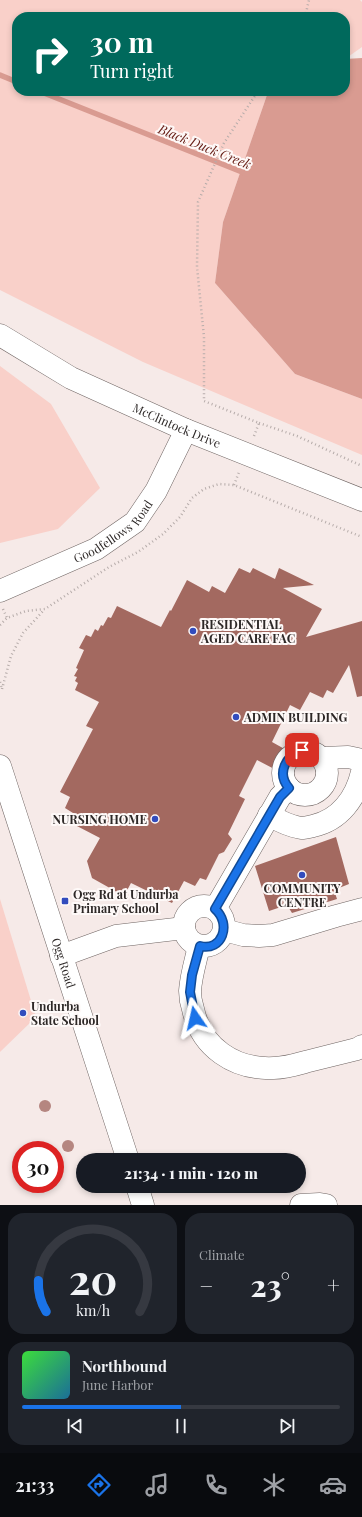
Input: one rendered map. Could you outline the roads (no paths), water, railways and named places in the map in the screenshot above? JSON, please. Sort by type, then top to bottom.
[{"type":"street","name":"McClintock Drive","points":[[0,335],[71,378],[186,430],[362,500]]},
{"type":"street","name":"Goodfellows Road","points":[[0,591],[96,548],[134,522],[156,491],[186,430]]},
{"type":"street","points":[[302,750],[310,750],[317,753],[322,758],[328,773],[323,787],[317,792],[303,795],[296,794],[285,784],[283,778],[284,764],[294,753],[302,750]]},
{"type":"street","points":[[322,758],[348,757],[362,760]]},
{"type":"street","name":"Ogg Road","points":[[0,766],[126,1153]]},
{"type":"street","points":[[269,815],[283,823],[302,828],[322,824],[336,816],[351,800],[359,784],[362,772]]},
{"type":"street","points":[[215,909],[280,797],[289,788]]},
{"type":"street","points":[[209,906],[220,914],[223,919],[224,930],[220,939],[215,943],[209,946],[200,946],[190,942],[186,936],[184,928],[186,917],[190,911],[196,908],[209,906]]},
{"type":"street","points":[[224,930],[243,935],[273,935],[362,909]]},
{"type":"street","points":[[61,956],[116,936],[184,928]]},
{"type":"street","points":[[200,946],[192,975],[190,992],[192,1005],[198,1026],[214,1048],[223,1055],[242,1064],[262,1068],[273,1068],[360,1052]]},
{"type":"street","points":[[139,1193],[143,1205]]},
{"type":"street","points":[[301,1205],[326,1205]]},
{"type":"waterway","name":"Black Duck Creek","points":[[0,75],[12,80]]},
{"type":"waterway","name":"Black Duck Creek","points":[[52,96],[247,174]]},
{"type":"place","name":"RESIDENTIAL AGED CARE FAC","points":[[193,631]]},
{"type":"place","name":"ADMIN BUILDING","points":[[236,717]]},
{"type":"place","name":"NURSING HOME","points":[[155,819]]},
{"type":"place","name":"COMMUNITY CENTRE","points":[[302,875]]},
{"type":"place","name":"Ogg Rd at Undurba Primary School","points":[[65,901]]},
{"type":"place","name":"Undurba State School","points":[[23,1013]]}]
